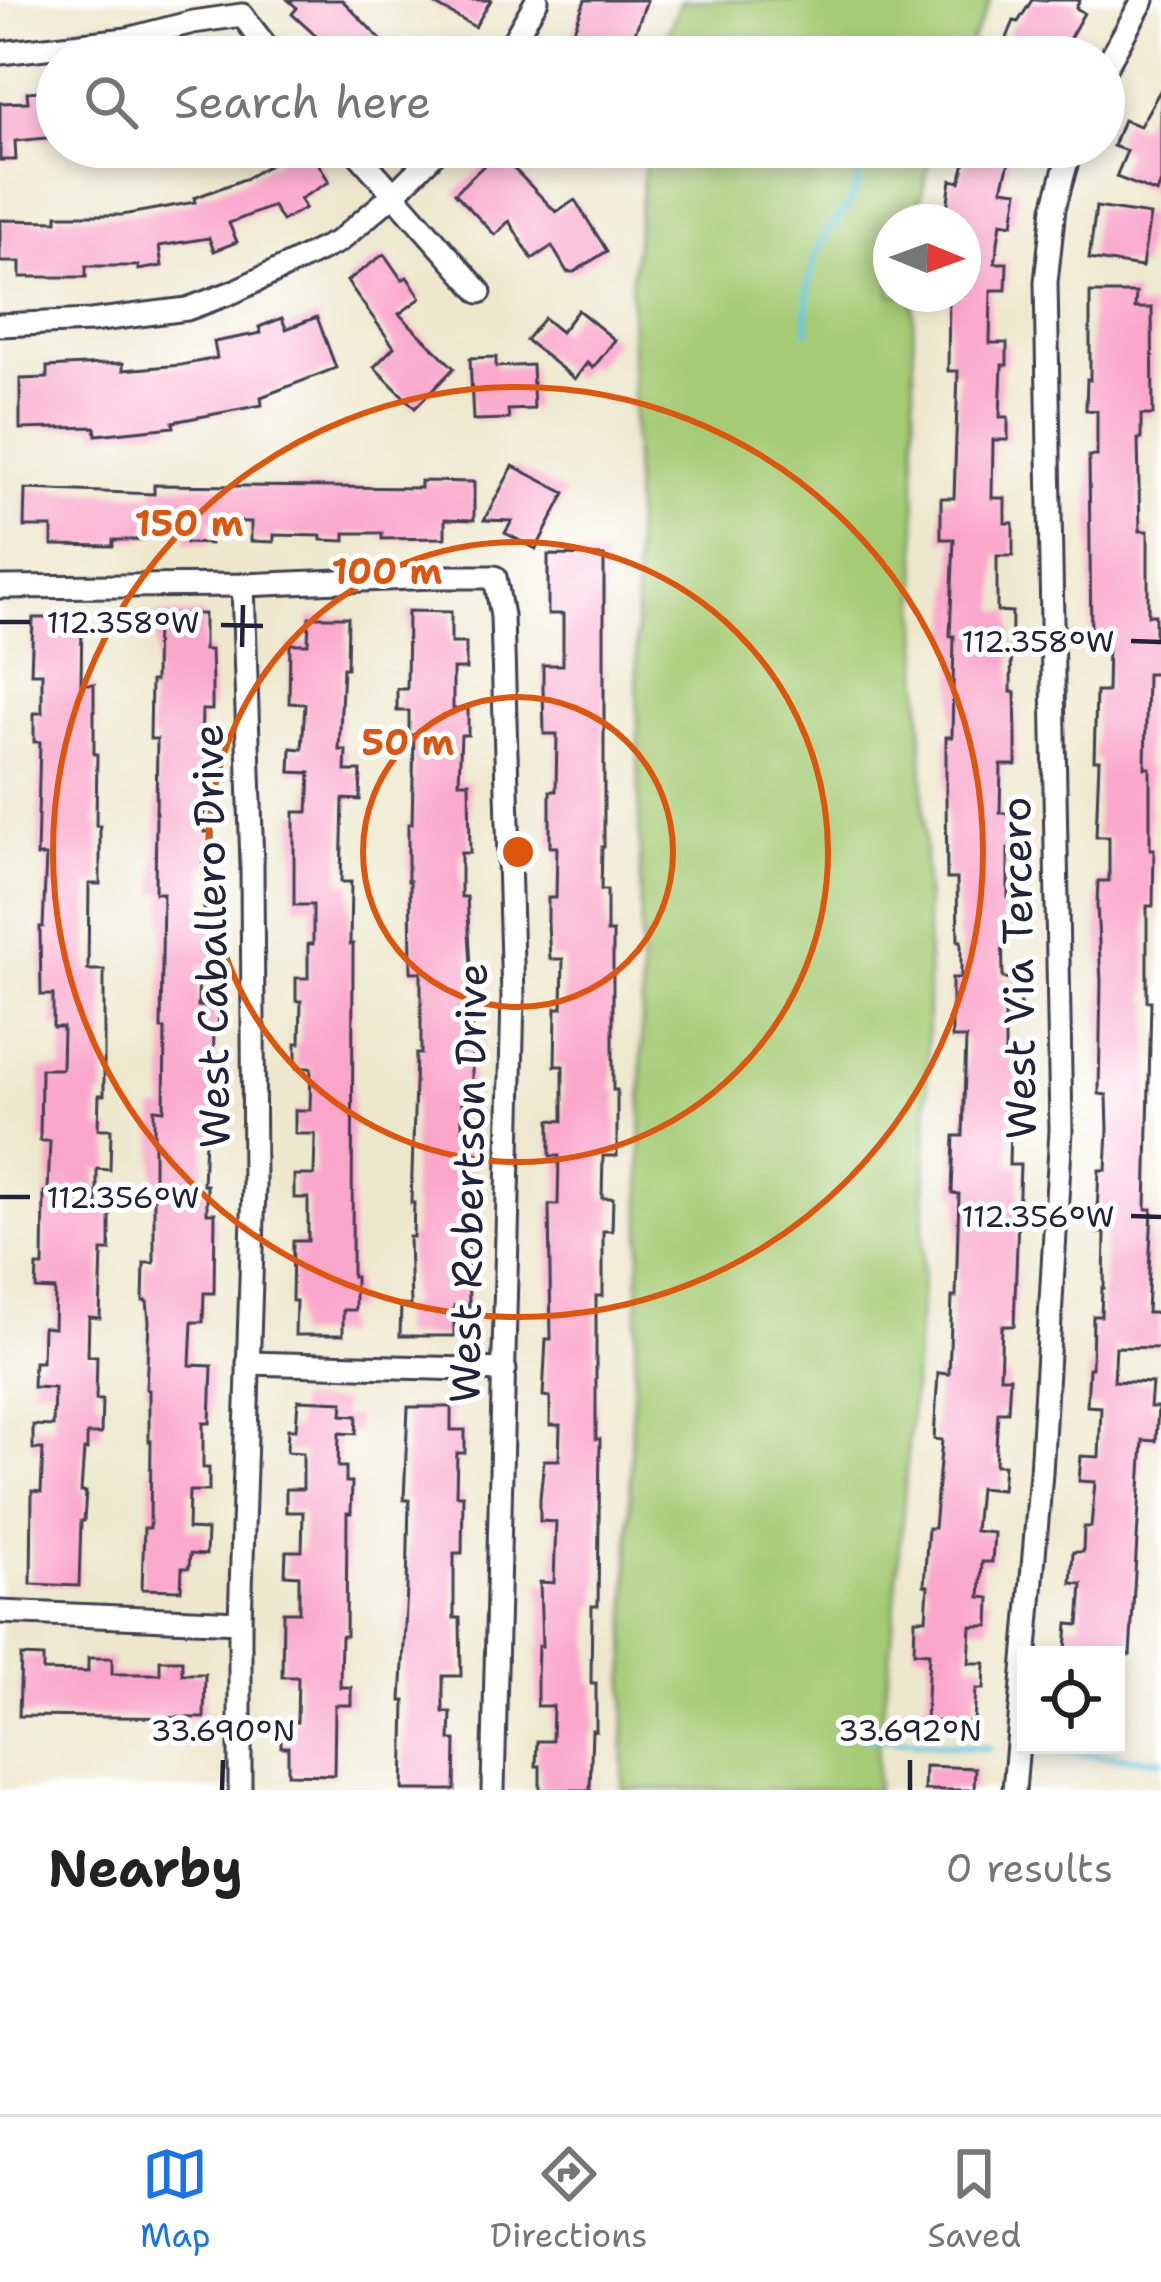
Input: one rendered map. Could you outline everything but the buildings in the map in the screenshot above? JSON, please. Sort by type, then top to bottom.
[{"type":"street","points":[[516,36],[537,0]]},
{"type":"street","points":[[1122,36],[1142,0]]},
{"type":"street","points":[[139,36],[242,15],[258,36]]},
{"type":"street","points":[[0,53],[36,49]]},
{"type":"street","points":[[370,168],[480,292]]},
{"type":"street","points":[[0,325],[91,321],[187,308],[233,292],[339,241],[420,168]]},
{"type":"street","name":"West Via Tercero","points":[[1015,1779],[1041,1473],[1061,1130],[1046,282],[1054,208],[1065,168]]},
{"type":"street","name":"West Robertson Drive","points":[[243,585],[495,577],[502,616],[513,998],[493,1790]]},
{"type":"street","points":[[0,587],[243,585]]},
{"type":"street","name":"West Caballero Drive","points":[[240,1790],[240,1622],[254,1186],[252,866],[243,585]]},
{"type":"street","points":[[248,1363],[505,1370]]},
{"type":"street","points":[[0,1612],[240,1622]]},
{"type":"green space","points":[[682,0],[991,0],[974,36],[667,36]]},
{"type":"green space","points":[[645,168],[928,168],[919,204],[873,204],[873,312],[913,312],[928,971],[922,1283],[877,1790],[623,1790],[641,1237],[631,285]]},
{"type":"waterway","points":[[807,331],[815,258],[852,197],[862,168]]},
{"type":"waterway","points":[[860,1737],[990,1748]]},
{"type":"waterway","points":[[1082,1754],[1161,1760]]}]
